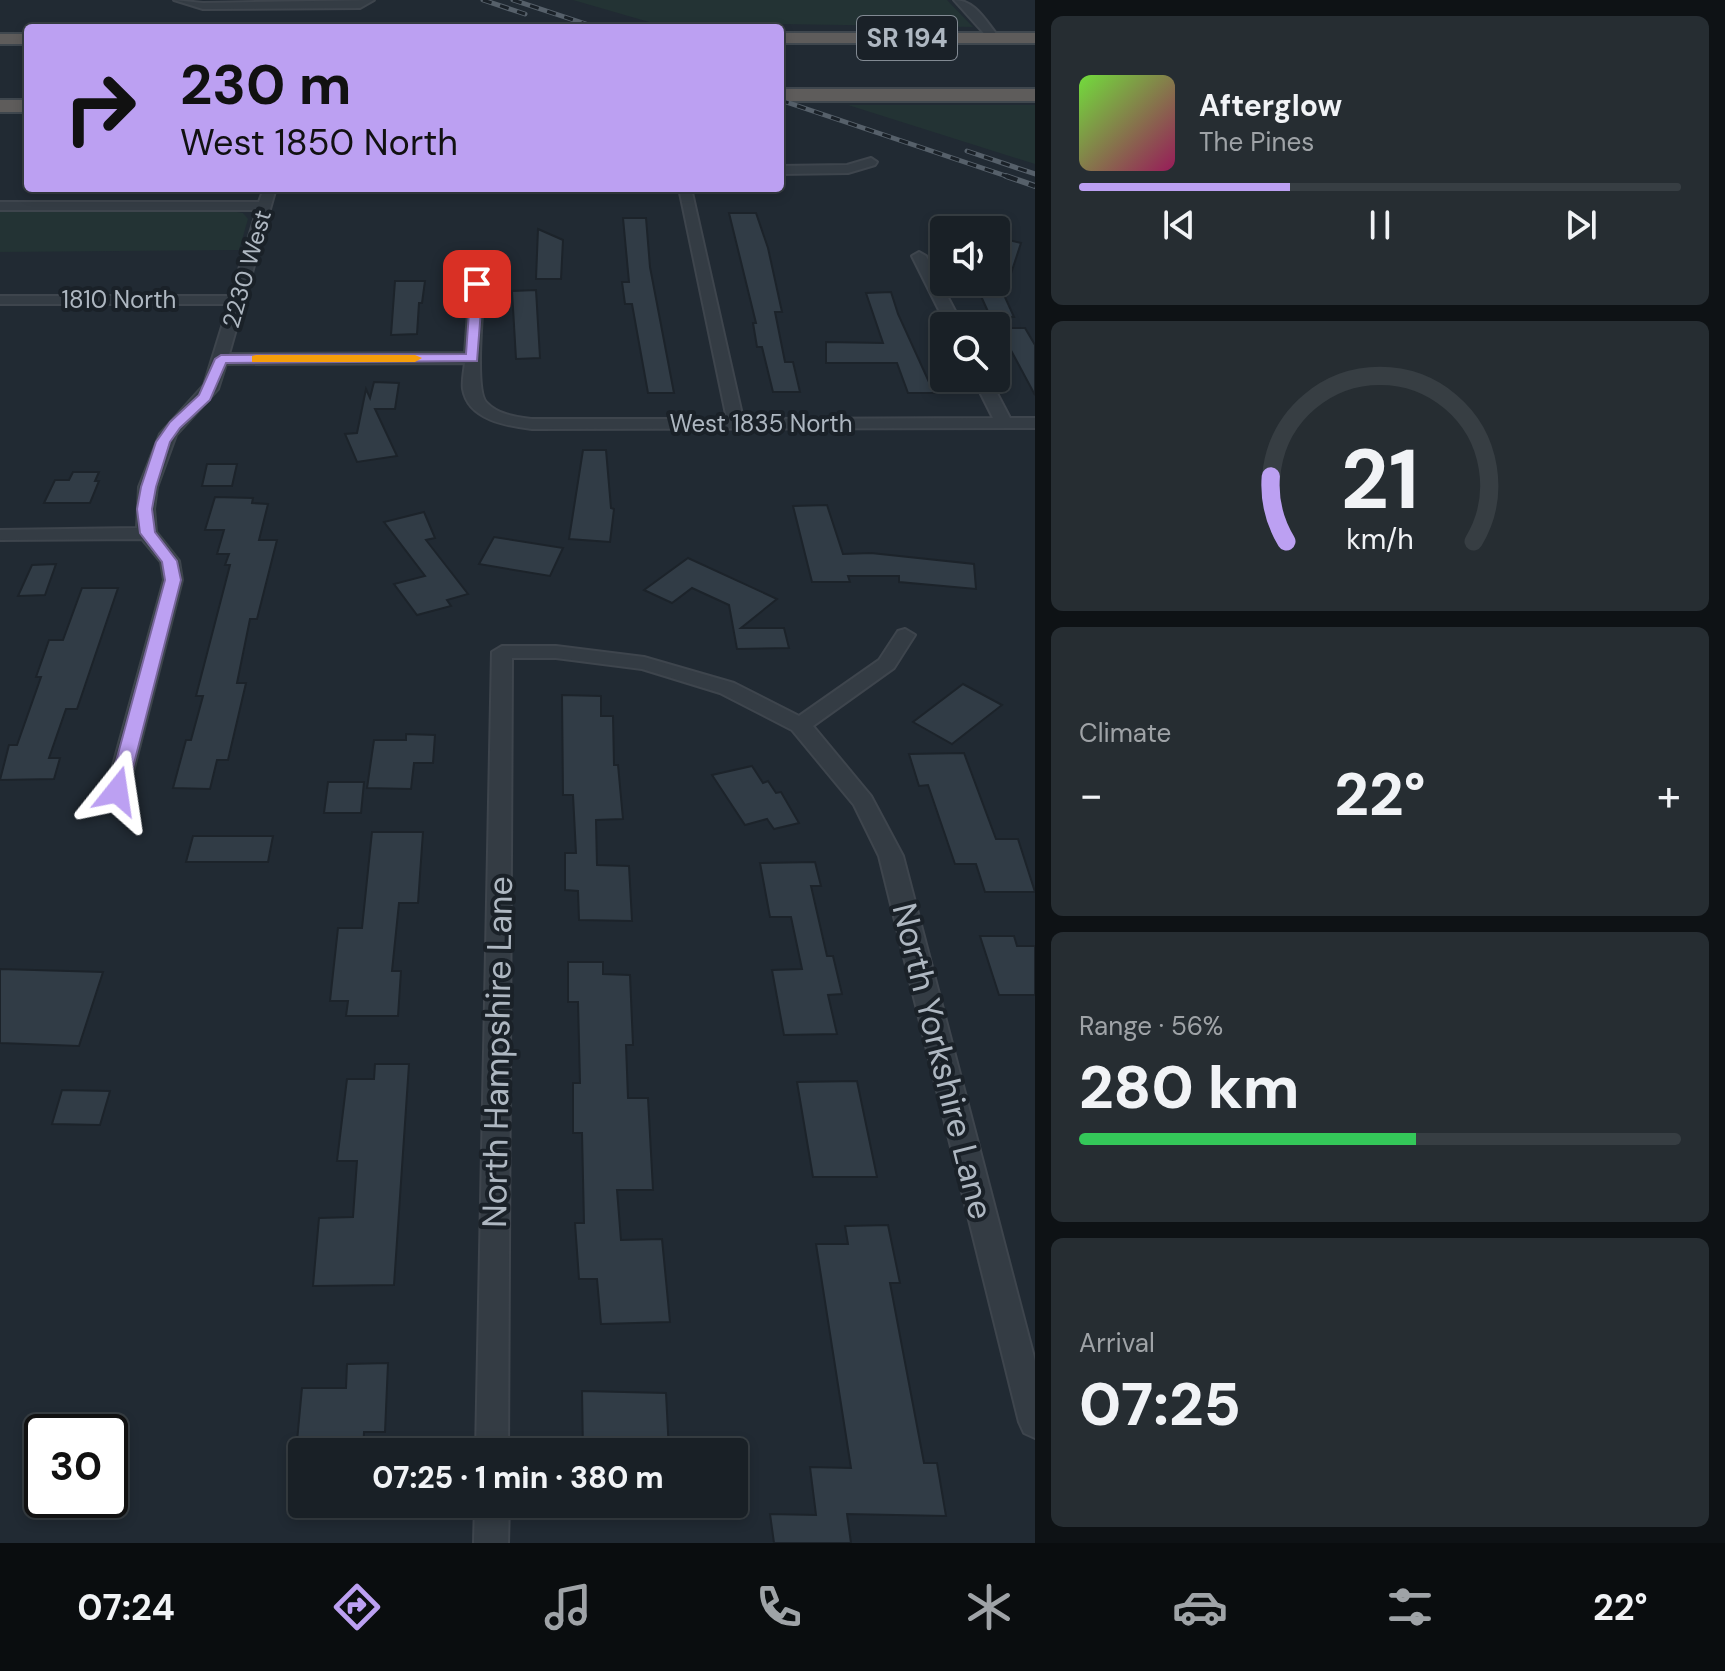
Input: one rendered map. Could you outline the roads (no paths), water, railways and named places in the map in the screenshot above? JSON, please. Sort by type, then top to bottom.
[{"type":"highway","name":"SR 194","points":[[784,38],[1035,38]]},
{"type":"highway","points":[[0,39],[24,39]]},
{"type":"highway","name":"SR 194","points":[[784,95],[1035,95]]},
{"type":"highway","points":[[0,106],[24,106]]},
{"type":"street","points":[[179,0],[203,6],[369,1]]},
{"type":"street","points":[[959,0],[968,6],[994,38]]},
{"type":"street","points":[[784,170],[848,169],[871,162]]},
{"type":"street","name":"2230 West","points":[[147,533],[145,509],[148,487],[163,442],[174,425],[205,397],[221,359],[269,192]]},
{"type":"street","points":[[686,192],[736,424]]},
{"type":"street","points":[[0,206],[265,206]]},
{"type":"street","points":[[919,256],[948,312]]},
{"type":"street","points":[[221,359],[472,358],[479,260]]},
{"type":"street","name":"1810 North","points":[[0,300],[237,300]]},
{"type":"street","name":"West 1835 North","points":[[472,358],[471,389],[474,399],[488,414],[532,424],[1035,423]]},
{"type":"street","points":[[988,392],[1004,423]]},
{"type":"street","points":[[0,535],[147,533],[170,561],[173,580],[117,791]]},
{"type":"street","points":[[800,725],[887,664],[905,635]]},
{"type":"street","name":"North Hampshire Lane","points":[[492,1438],[502,652],[556,652],[644,663],[727,688],[800,725]]},
{"type":"street","name":"North Yorkshire Lane","points":[[800,725],[863,801],[891,856],[1035,1422]]},
{"type":"street","points":[[491,1543],[492,1518]]},
{"type":"railway","points":[[483,0],[525,14]]},
{"type":"railway","points":[[513,0],[586,24]]},
{"type":"railway","points":[[784,101],[1012,178]]},
{"type":"railway","points":[[967,151],[1035,174]]},
{"type":"railway","points":[[1006,176],[1035,186]]}]
